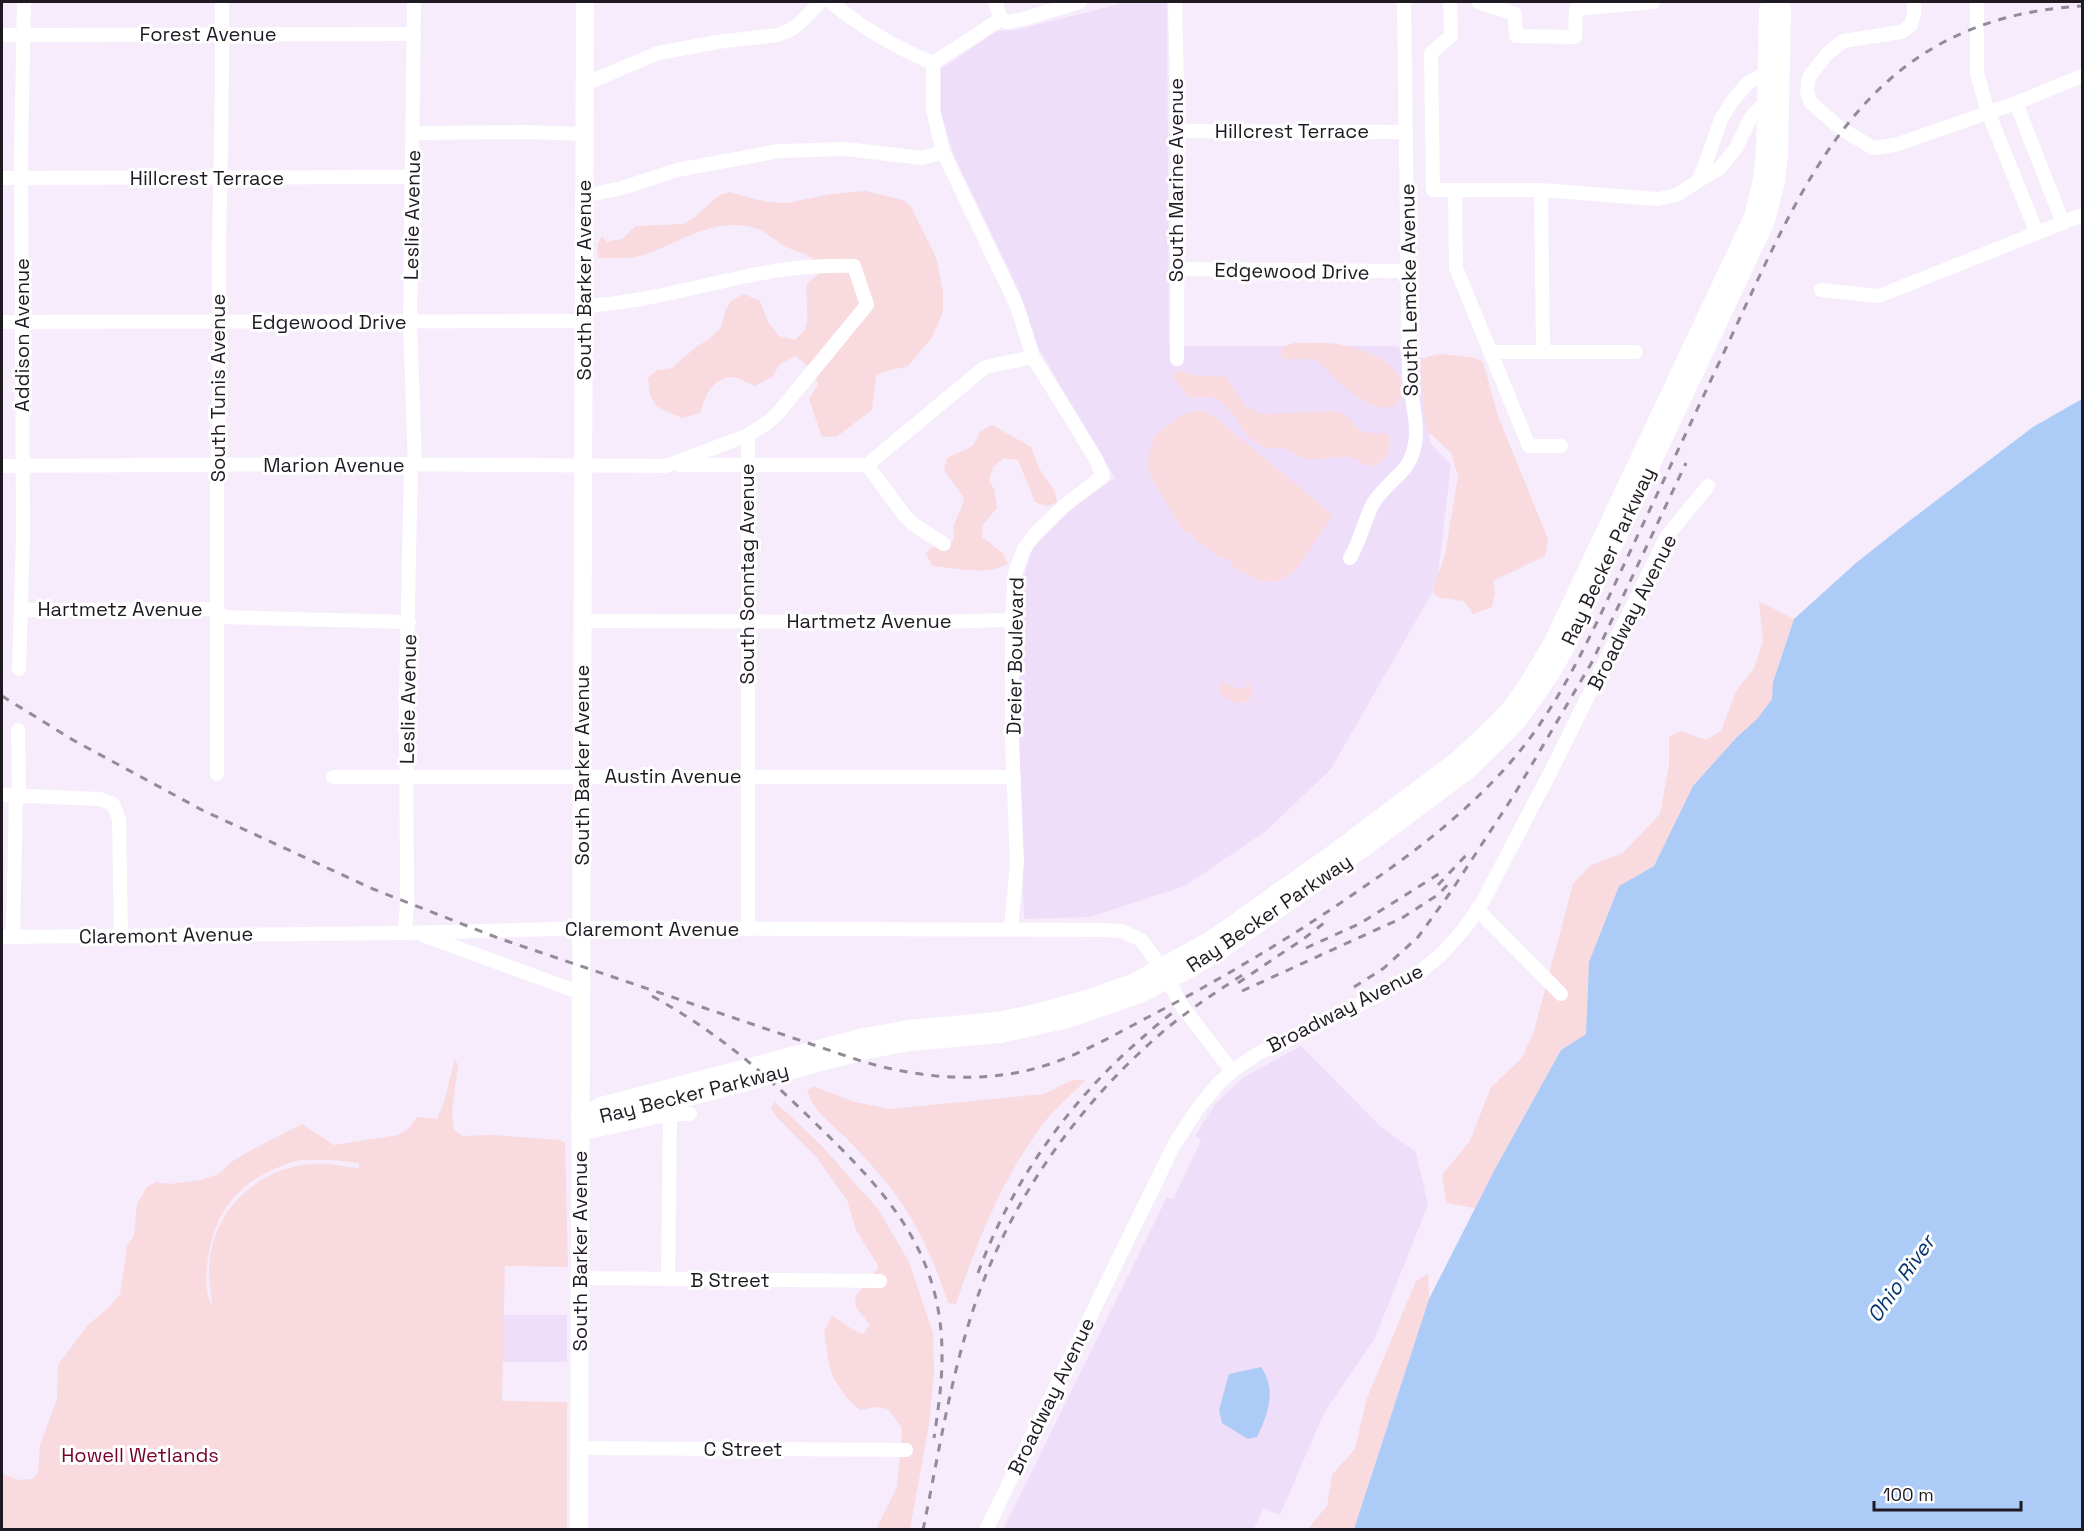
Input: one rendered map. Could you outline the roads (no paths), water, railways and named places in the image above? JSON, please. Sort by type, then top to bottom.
[{"type":"main road","name":"South Barker Avenue","points":[[579,1530],[585,2]]},
{"type":"main road","name":"Ray Becker Parkway","points":[[580,1126],[867,1050],[910,1042],[1000,1034],[1039,1026],[1117,1004],[1165,974],[1434,779],[1487,734],[1511,708],[1552,644],[1753,217],[1764,166],[1768,10],[1772,2]]},
{"type":"main road","name":"Ray Becker Parkway","points":[[1165,974],[1218,952],[1468,770],[1508,731],[1551,673],[1624,524],[1766,221],[1775,186],[1779,155],[1782,11],[1780,2]]},
{"type":"street","name":"Addison Avenue","points":[[19,669],[23,466],[21,322],[24,2]]},
{"type":"street","name":"South Tunis Avenue","points":[[217,774],[217,465],[220,413],[222,2]]},
{"type":"street","name":"Leslie Avenue","points":[[411,933],[407,903],[406,699],[413,465],[410,321],[414,2]]},
{"type":"street","points":[[585,84],[658,53],[717,42],[778,35],[800,23],[820,2]]},
{"type":"street","points":[[831,2],[854,22],[881,39],[933,63],[1001,19]]},
{"type":"street","points":[[996,2],[1001,19]]},
{"type":"street","points":[[1001,19],[1008,22],[1080,2]]},
{"type":"street","name":"South Marine Avenue","points":[[1174,2],[1178,131],[1177,359]]},
{"type":"street","name":"South Lemcke Avenue","points":[[1350,558],[1378,495],[1412,457],[1417,435],[1409,374],[1404,2]]},
{"type":"street","points":[[1450,2],[1451,36],[1431,53],[1432,190],[1541,190],[1657,199],[1677,195],[1720,168],[1736,148],[1751,117],[1767,101]]},
{"type":"street","points":[[1478,2],[1515,14],[1516,36],[1575,37],[1576,9],[1653,2]]},
{"type":"street","points":[[1914,2],[1911,25],[1901,32],[1843,41],[1827,54],[1809,77],[1807,92],[1810,103],[1840,128],[1873,148],[1895,145],[2016,103],[2082,76]]},
{"type":"street","points":[[1977,2],[1977,73],[1988,112],[2037,233]]},
{"type":"street","name":"Forest Avenue","points":[[2,35],[414,34]]},
{"type":"street","name":"Dreier Boulevard","points":[[933,63],[933,110],[943,152],[1006,280],[1022,318],[1033,357],[1096,459],[1103,476],[1047,521],[1034,535],[1024,549],[1015,573],[1012,620],[1017,862],[1011,929]]},
{"type":"street","points":[[1698,181],[1721,119],[1733,100],[1748,83],[1767,73]]},
{"type":"street","points":[[2016,103],[2064,223]]},
{"type":"street","name":"Hillcrest Terrace","points":[[1178,131],[1406,132]]},
{"type":"street","points":[[414,133],[585,134]]},
{"type":"street","points":[[584,196],[622,188],[677,170],[779,152],[846,149],[922,158],[943,152]]},
{"type":"street","name":"Hillcrest Terrace","points":[[2,178],[413,177]]},
{"type":"street","points":[[1455,190],[1456,268],[1490,352],[1529,446],[1561,446]]},
{"type":"street","points":[[1541,190],[1543,352]]},
{"type":"street","points":[[1821,290],[1879,296],[2082,215]]},
{"type":"street","name":"Edgewood Drive","points":[[2,322],[410,321],[584,314],[749,275],[830,266],[854,266],[854,268]]},
{"type":"street","name":"South Sonntag Avenue","points":[[748,928],[748,435],[778,413],[867,305],[854,268]]},
{"type":"street","name":"Edgewood Drive","points":[[1177,269],[1407,271]]},
{"type":"street","points":[[1490,352],[1636,352]]},
{"type":"street","points":[[944,544],[913,524],[905,516],[867,465],[985,367],[1033,357]]},
{"type":"street","name":"Marion Avenue","points":[[666,466],[748,435]]},
{"type":"street","name":"Marion Avenue","points":[[2,466],[867,465]]},
{"type":"street","name":"Broadway Avenue","points":[[986,1530],[1174,1145],[1198,1108],[1232,1071],[1257,1054],[1379,995],[1420,972],[1455,939],[1478,909],[1551,771],[1667,536],[1708,486]]},
{"type":"street","name":"Hartmetz Avenue","points":[[21,610],[218,613],[409,622]]},
{"type":"street","name":"Hartmetz Avenue","points":[[582,621],[935,622],[1012,620]]},
{"type":"street","points":[[7,937],[12,795],[18,730]]},
{"type":"street","name":"Austin Avenue","points":[[333,777],[1014,777]]},
{"type":"street","points":[[12,795],[100,799],[108,800],[113,804],[119,819],[121,936]]},
{"type":"street","points":[[1478,909],[1561,994]]},
{"type":"street","name":"Claremont Avenue","points":[[7,937],[411,933],[581,928],[1122,931],[1142,940],[1165,974],[1182,1006],[1232,1071]]},
{"type":"street","points":[[411,933],[581,993]]},
{"type":"street","points":[[669,1279],[670,1114]]},
{"type":"street","points":[[580,1126],[670,1114],[690,1114]]},
{"type":"street","name":"B Street","points":[[580,1278],[880,1281]]},
{"type":"street","name":"C Street","points":[[579,1448],[906,1450]]},
{"type":"water","name":"Ohio River","points":[[2082,399],[2082,1529],[1354,1529],[1429,1299],[1495,1169],[1561,1050],[1586,1034],[1589,962],[1619,886],[1654,866],[1693,786],[1736,738],[1757,719],[1772,699],[1773,682],[1794,619],[1856,563],[1904,525],[2033,427]]},
{"type":"water","points":[[1261,1367],[1269,1384],[1269,1402],[1265,1420],[1257,1437],[1248,1439],[1222,1423],[1219,1410],[1229,1374]]},
{"type":"railway","points":[[2,696],[73,740],[202,810],[373,889],[498,938],[880,1066],[918,1074],[957,1077],[996,1076],[1034,1069],[1104,1040],[1180,1000],[1306,926],[1416,849],[1492,783],[1523,748],[1569,677],[1784,226],[1816,169],[1852,118],[1895,75],[1946,41],[2007,17],[2082,6]]},
{"type":"railway","points":[[1354,987],[1384,968],[1418,937],[1450,893],[1514,795],[1592,662],[1686,463]]},
{"type":"railway","points":[[1438,885],[1471,850]]},
{"type":"railway","points":[[1306,948],[1361,923],[1445,870]]},
{"type":"railway","points":[[1242,991],[1402,918],[1439,894],[1451,881]]},
{"type":"railway","points":[[1238,983],[1324,923]]},
{"type":"railway","points":[[923,1530],[949,1402],[968,1326],[998,1247],[1017,1209],[1064,1138],[1119,1073],[1171,1025],[1244,974]]},
{"type":"railway","points":[[652,996],[736,1051],[773,1083],[861,1170],[884,1196],[903,1223],[920,1252],[932,1284],[940,1318],[942,1367],[934,1438]]},
{"type":"railway","points":[[978,1273],[1007,1207],[1045,1145],[1067,1116],[1115,1062],[1178,1009]]},
{"type":"park label","name":"Howell Wetlands","points":[[140,1455]]}]
